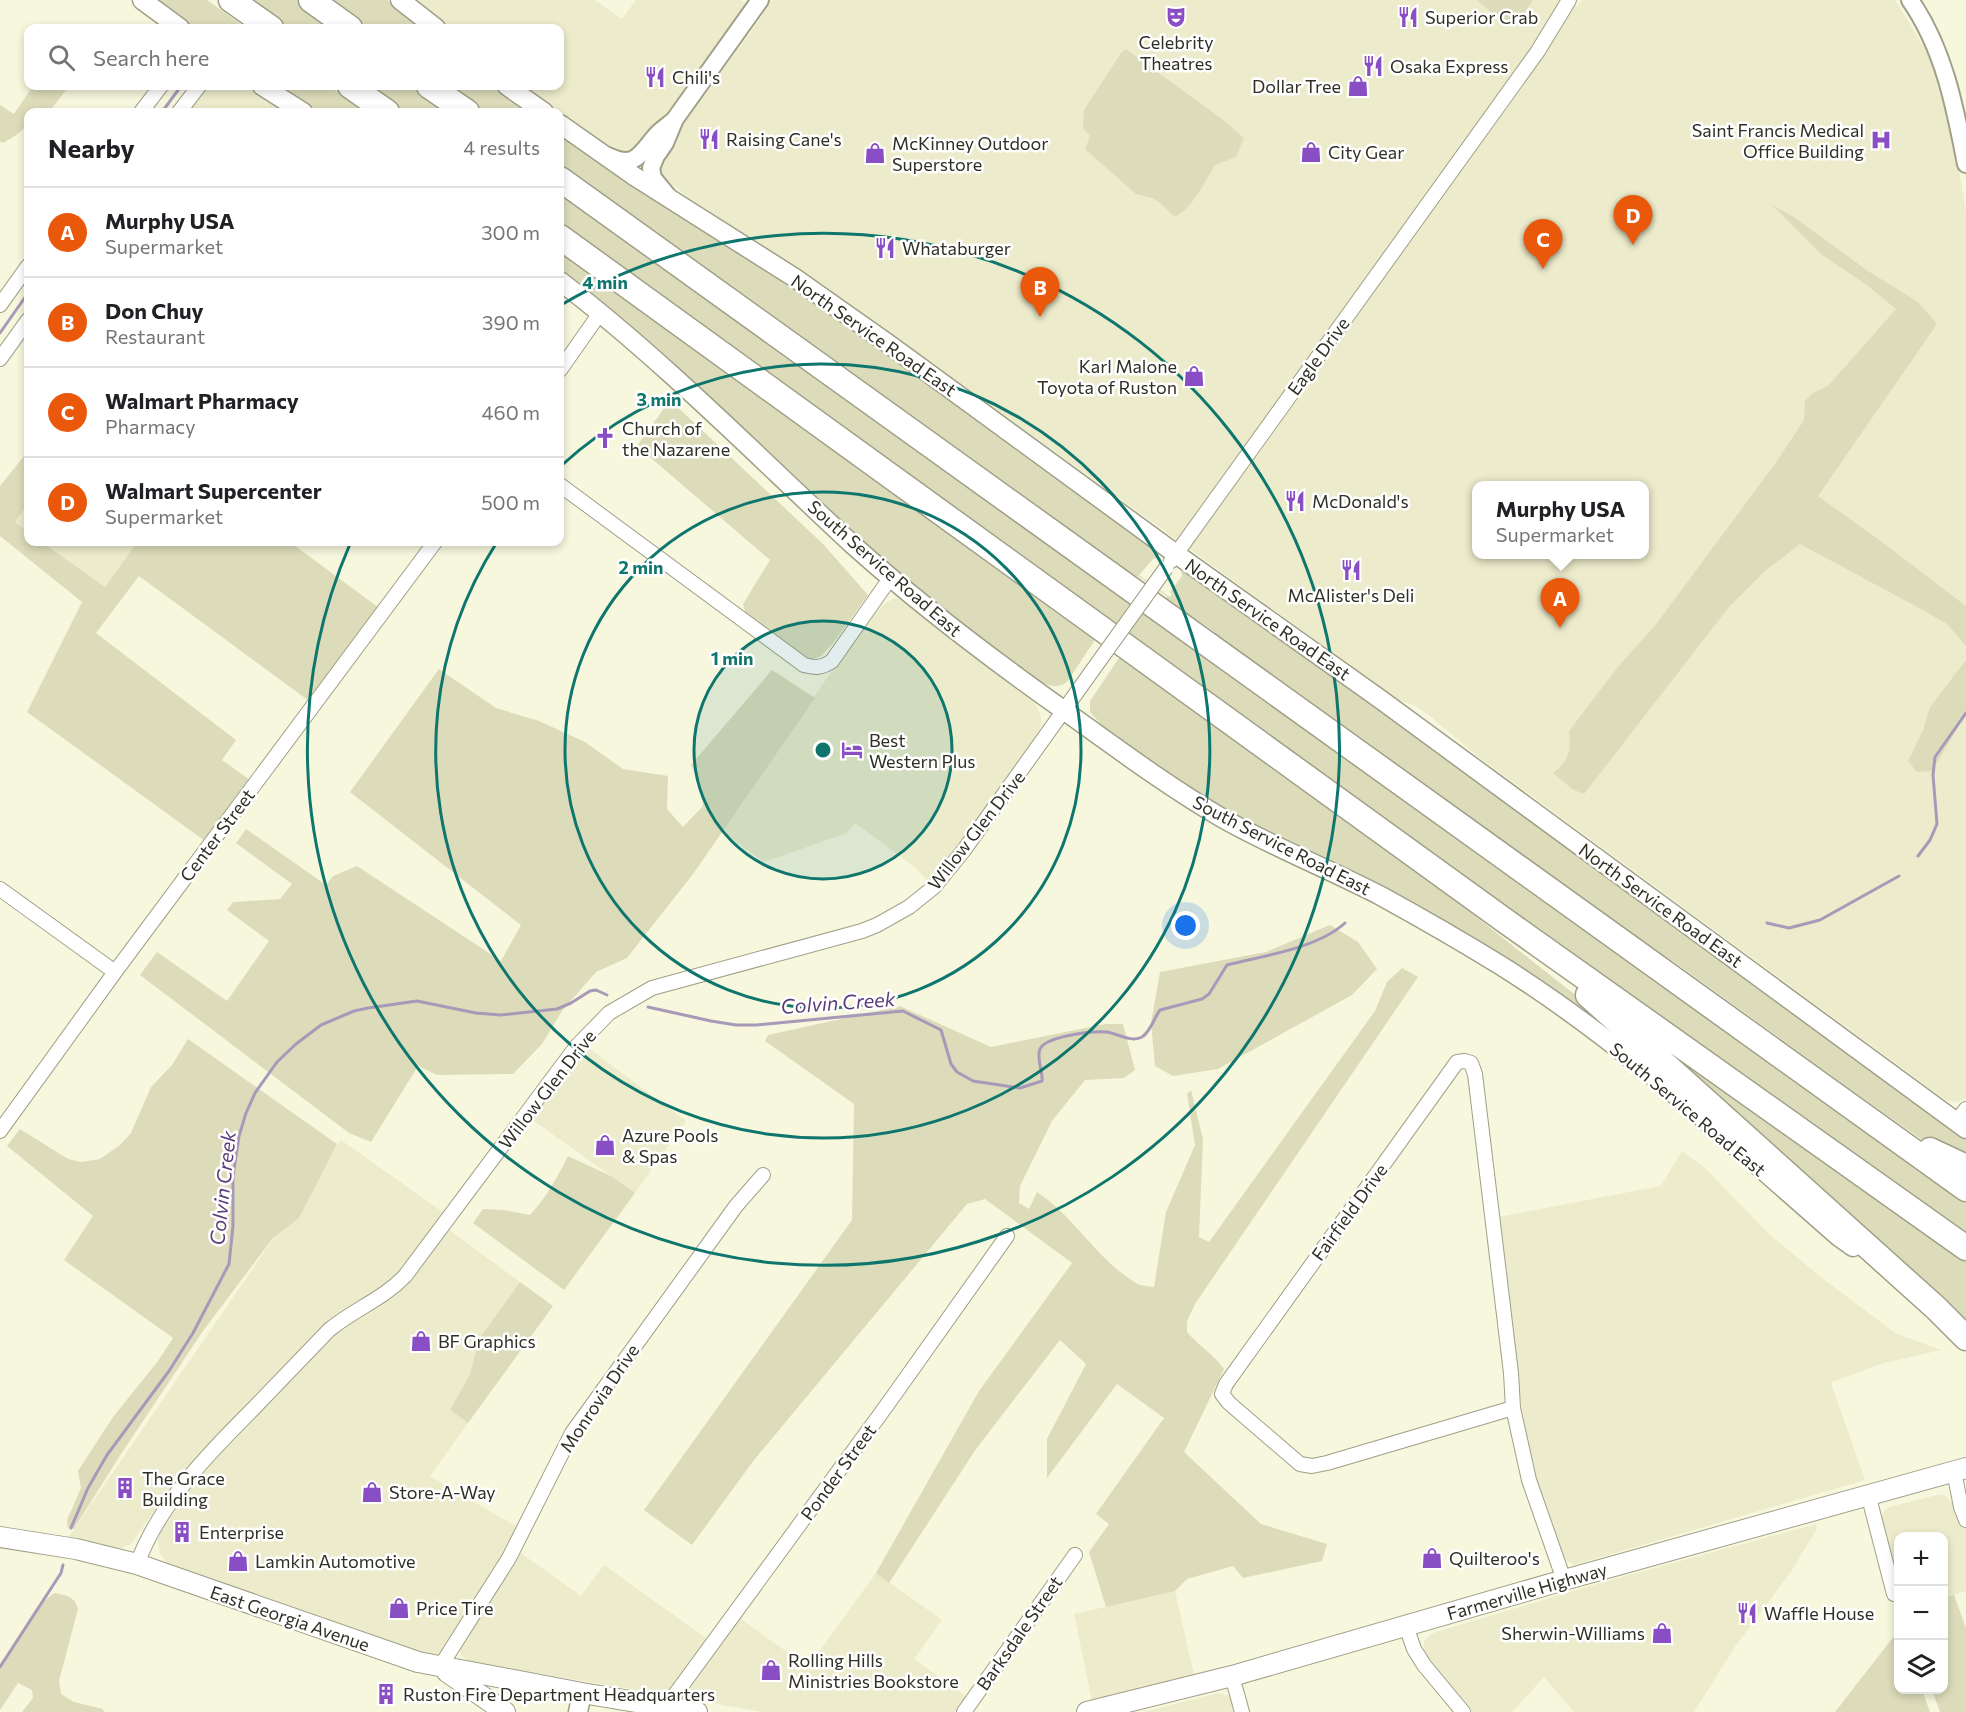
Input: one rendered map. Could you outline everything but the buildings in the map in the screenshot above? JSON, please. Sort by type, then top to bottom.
[{"type":"highway","points":[[231,0],[265,24]]},
{"type":"highway","points":[[311,0],[344,24]]},
{"type":"highway","points":[[356,90],[381,108]]},
{"type":"highway","points":[[435,90],[461,108]]},
{"type":"highway","points":[[564,182],[1966,1189]]},
{"type":"highway","points":[[564,240],[1504,920],[1966,1248]]},
{"type":"highway","points":[[1504,920],[1966,1338]]},
{"type":"highway","points":[[1878,1126],[1966,1167]]},
{"type":"main road","points":[[142,0],[175,24]]},
{"type":"main road","points":[[400,0],[431,24]]},
{"type":"main road","points":[[268,90],[297,108]]},
{"type":"main road","points":[[513,90],[538,108]]},
{"type":"main road","name":"North Service Road East","points":[[564,127],[814,292],[1171,561],[1380,699],[1963,1120]]},
{"type":"main road","name":"South Service Road East","points":[[564,284],[672,376],[891,577],[941,619],[1064,711],[1161,779],[1223,818],[1382,897],[1498,964],[1567,1009],[1693,1110],[1839,1237],[1914,1289]]},
{"type":"main road","name":"Farmerville Highway","points":[[1087,1712],[1232,1676],[1564,1580],[1960,1470]]},
{"type":"main road","name":"East Georgia Avenue","points":[[0,1538],[87,1551],[137,1564],[418,1662],[580,1702]]},
{"type":"main road","points":[[440,1667],[506,1712]]},
{"type":"main road","points":[[580,1702],[666,1707],[697,1712]]},
{"type":"street","points":[[601,153],[624,162],[633,160],[644,151],[656,136],[675,119],[760,0]]},
{"type":"street","name":"Eagle Drive","points":[[1064,711],[1538,51],[1569,0]]},
{"type":"street","points":[[1910,0],[1938,52],[1954,101],[1966,164]]},
{"type":"street","points":[[144,108],[158,90]]},
{"type":"street","points":[[183,108],[196,90]]},
{"type":"street","points":[[672,200],[653,178],[651,168],[656,156],[666,143],[675,119]]},
{"type":"street","points":[[0,305],[24,272]]},
{"type":"street","points":[[564,364],[600,313]]},
{"type":"street","points":[[0,359],[24,326]]},
{"type":"street","points":[[564,488],[804,665],[814,668],[825,666],[832,661],[891,577]]},
{"type":"street","name":"Center Street","points":[[0,1131],[115,972],[432,546]]},
{"type":"street","name":"Willow Glen Drive","points":[[137,1564],[154,1527],[205,1459],[329,1330],[349,1315],[387,1294],[405,1276],[576,1047],[609,1013],[652,988],[670,981],[862,931],[918,901],[934,887],[964,850],[1064,711]]},
{"type":"street","points":[[0,889],[115,972]]},
{"type":"street","name":"Fairfield Drive","points":[[1513,1408],[1312,1466],[1300,1464],[1229,1403],[1222,1394],[1234,1371],[1457,1062],[1471,1063],[1475,1074],[1511,1374],[1513,1408],[1529,1480],[1564,1580]]},
{"type":"street","name":"Monrovia Drive","points":[[440,1667],[509,1558],[572,1433],[736,1206],[763,1175]]},
{"type":"street","name":"Ponder Street","points":[[666,1707],[887,1405],[1007,1236]]},
{"type":"street","points":[[1960,1470],[1961,1507],[1966,1520]]},
{"type":"street","points":[[1868,1494],[1894,1594]]},
{"type":"street","name":"Barksdale Street","points":[[964,1712],[1075,1555]]},
{"type":"street","points":[[1406,1626],[1414,1649],[1424,1665],[1463,1712]]},
{"type":"street","points":[[1232,1676],[1242,1712]]},
{"type":"shaded area","points":[[155,0],[207,0],[240,24],[188,24]]},
{"type":"shaded area","points":[[249,0],[296,0],[329,24],[282,24]]},
{"type":"shaded area","points":[[327,0],[387,0],[416,24],[360,24]]},
{"type":"shaded area","points":[[416,0],[595,0],[622,19],[636,0],[740,0],[746,4],[642,147],[631,155],[617,151],[564,115],[564,108],[554,108],[529,90],[564,90],[564,24],[446,24]]},
{"type":"shaded area","points":[[772,0],[1568,0],[1577,7],[1582,0],[1895,0],[1931,61],[1942,93],[1952,129],[1966,212],[1966,1098],[1956,1102],[1947,1101],[1476,755],[1430,716],[1414,705],[1400,701],[824,286],[689,198],[659,174],[657,160]]},
{"type":"shaded area","points":[[1477,0],[1533,0],[1518,22],[1499,19]]},
{"type":"shaded area","points":[[1126,49],[1244,138],[1236,157],[1215,165],[1193,201],[1175,217],[1159,202],[1136,194],[1085,149],[1090,136],[1083,128],[1084,110],[1121,53]]},
{"type":"shaded area","points":[[30,90],[66,90],[52,108],[24,108],[24,128],[3,143],[0,141],[0,105],[14,114]]},
{"type":"shaded area","points":[[202,90],[251,90],[279,108],[188,108]]},
{"type":"shaded area","points":[[282,90],[334,90],[363,108],[312,108]]},
{"type":"shaded area","points":[[373,90],[421,90],[446,108],[399,108]]},
{"type":"shaded area","points":[[451,90],[498,90],[523,108],[476,108]]},
{"type":"shaded area","points":[[564,139],[799,293],[1159,549],[1160,553],[1156,559],[1154,558],[1139,575],[1170,597],[1172,594],[1170,592],[1185,569],[1568,845],[1966,1139],[1966,1165],[1924,1141],[1677,964],[1590,906],[1223,643],[1212,630],[1166,599],[1167,596],[1140,577],[1130,574],[564,171]]},
{"type":"shaded area","points":[[564,193],[1966,1203],[1966,1237],[564,227]]},
{"type":"shaded area","points":[[1772,205],[1794,217],[1868,271],[1918,302],[1937,324],[1818,496],[1966,606],[1966,646],[1947,624],[1800,544],[1764,572],[1729,607],[1584,794],[1572,789],[1553,773],[1563,764],[1568,755],[1569,731],[1617,668],[1657,623],[1777,461],[1804,420],[1805,401],[1813,393],[1828,386],[1896,309],[1868,286],[1821,254]]},
{"type":"shaded area","points":[[564,250],[1031,587],[1051,609],[1095,640],[1067,682],[1055,686],[1044,683],[1024,668],[1020,668],[955,619],[849,530],[686,379],[564,274]]},
{"type":"shaded area","points":[[670,400],[823,544],[868,595],[821,656],[807,661],[747,619],[743,604],[770,560],[637,446]]},
{"type":"shaded area","points":[[24,456],[24,510],[15,522],[24,529],[24,546],[48,546],[105,587],[134,546],[295,546],[379,608],[309,701],[139,576],[96,633],[236,740],[222,760],[250,780],[205,841],[27,712],[82,602],[0,536],[0,486]]},
{"type":"shaded area","points":[[24,510],[24,529],[15,522]]},
{"type":"shaded area","points":[[48,546],[134,546],[105,587]]},
{"type":"shaded area","points":[[895,598],[900,599],[1033,701],[1041,718],[1038,735],[946,864],[929,883],[916,868],[855,823],[847,833],[764,862],[721,831],[861,629],[884,604]]},
{"type":"shaded area","points":[[1119,658],[1137,664],[1370,833],[1634,1044],[1198,793],[1107,731],[1090,712],[1090,701]]},
{"type":"shaded area","points":[[1966,660],[1966,714],[1932,771],[1917,772],[1908,761],[1923,730],[1930,707]]},
{"type":"shaded area","points":[[439,669],[496,708],[539,721],[585,742],[623,769],[668,776],[667,809],[683,827],[703,806],[701,785],[691,765],[772,670],[815,698],[693,874],[627,958],[596,972],[562,1011],[542,1044],[513,1074],[437,1075],[418,1066],[371,1142],[349,1133],[140,975],[157,952],[227,1001],[269,941],[227,910],[233,902],[280,899],[292,884],[236,843],[246,829],[326,885],[333,876],[357,866],[501,961],[521,925],[350,792]]},
{"type":"shaded area","points":[[1330,925],[1358,942],[1377,969],[1352,995],[1218,1069],[1173,1076],[1155,1066],[1151,1023],[1160,972],[1266,952]]},
{"type":"shaded area","points":[[1402,968],[1418,977],[1195,1304],[1187,1321],[1187,1332],[1224,1369],[1184,1452],[1261,1524],[1327,1544],[1322,1561],[1243,1578],[1233,1566],[1187,1579],[1175,1591],[1106,1607],[1089,1552],[1109,1524],[1096,1514],[1164,1418],[1117,1384],[1047,1478],[1047,1439],[1086,1364],[1060,1340],[976,1449],[889,1583],[876,1573],[979,1391],[1072,1263],[985,1199],[967,1204],[754,1460],[692,1545],[644,1510],[852,1220],[854,1104],[765,1041],[768,1035],[900,1006],[991,1047],[1105,1024],[1123,1024],[1135,1070],[1124,1078],[1085,1080],[1052,1121],[1020,1186],[1019,1203],[1029,1209],[1037,1192],[1051,1202],[1122,1274],[1138,1284],[1154,1287],[1166,1212],[1195,1145],[1187,1094],[1191,1090],[1203,1139],[1199,1237],[1209,1242],[1375,1011],[1387,982]]},
{"type":"shaded area","points":[[1649,1036],[1966,1259],[1966,1320],[1846,1218]]},
{"type":"shaded area","points":[[188,1039],[337,1144],[299,1218],[273,1238],[203,1331],[74,1529],[68,1528],[67,1520],[81,1488],[78,1471],[113,1417],[158,1361],[173,1338],[64,1260],[93,1216],[7,1146],[20,1129],[68,1159],[81,1162],[100,1159],[120,1145],[131,1133],[151,1087],[172,1065]]},
{"type":"shaded area","points":[[586,1046],[686,1121],[635,1193],[531,1119]]},
{"type":"shaded area","points":[[341,1140],[444,1213],[394,1279],[322,1328],[223,1430],[152,1514],[131,1544],[118,1549],[68,1538]]},
{"type":"shaded area","points":[[1682,1151],[1704,1167],[1769,1234],[1822,1278],[1895,1333],[1941,1350],[1884,1363],[1832,1382],[1865,1480],[1574,1565],[1565,1560],[1562,1554],[1537,1490],[1526,1443],[1498,1217],[1661,1186]]},
{"type":"shaded area","points":[[568,1156],[611,1176],[635,1193],[564,1290],[473,1223],[483,1209],[530,1215],[551,1187]]},
{"type":"shaded area","points":[[448,1229],[520,1282],[479,1339],[470,1374],[450,1410],[468,1423],[430,1476],[519,1528],[504,1557],[441,1652],[436,1655],[406,1649],[168,1564],[160,1553],[158,1542],[160,1532],[215,1457],[333,1335],[379,1308],[400,1292]]},
{"type":"shaded area","points":[[520,1282],[553,1306],[468,1423],[450,1410],[470,1374],[479,1339]]},
{"type":"shaded area","points":[[1937,1495],[1944,1495],[1952,1502],[1966,1529],[1966,1591],[1948,1597],[1948,1532],[1894,1532],[1894,1574],[1881,1522],[1883,1513],[1889,1507]]},
{"type":"shaded area","points":[[1816,1524],[1817,1529],[1790,1573],[1734,1648],[1694,1712],[1574,1712],[1544,1677],[1512,1712],[1471,1712],[1424,1653],[1424,1641],[1433,1633],[1593,1585]]},
{"type":"shaded area","points":[[518,1551],[581,1596],[604,1565],[710,1641],[738,1617],[808,1667],[876,1573],[942,1620],[914,1659],[967,1697],[956,1712],[763,1712],[468,1661],[461,1655],[460,1649]]},
{"type":"shaded area","points":[[1175,1591],[1194,1675],[1092,1701],[1074,1614]]},
{"type":"shaded area","points":[[54,1593],[75,1601],[78,1609],[59,1681],[61,1694],[74,1702],[103,1709],[104,1712],[22,1712],[33,1698],[32,1690],[18,1683],[0,1710],[0,1666],[37,1607]]},
{"type":"shaded area","points":[[1954,1595],[1966,1628],[1966,1712],[1940,1712],[1933,1694],[1948,1694],[1948,1597]]},
{"type":"shaded area","points":[[1894,1636],[1894,1694],[1923,1694],[1930,1712],[1835,1712]]},
{"type":"shaded area","points":[[1218,1693],[1229,1696],[1237,1712],[1144,1712]]},
{"type":"waterway","points":[[165,108],[178,90]]},
{"type":"waterway","points":[[0,333],[24,299]]},
{"type":"waterway","name":"Colvin Creek","points":[[1918,856],[1930,840],[1937,824],[1933,775],[1935,757],[1966,713]]},
{"type":"waterway","name":"Colvin Creek","points":[[1767,923],[1789,928],[1820,920],[1899,876]]},
{"type":"waterway","name":"Colvin Creek","points":[[648,1007],[736,1025],[903,1011],[941,1030],[951,1064],[957,1072],[973,1081],[1020,1088],[1042,1081],[1039,1053],[1044,1044],[1070,1035],[1099,1032],[1138,1039],[1150,1028],[1160,1010],[1202,999],[1209,994],[1227,965],[1305,945],[1334,932],[1345,923]]},
{"type":"waterway","name":"Colvin Creek","points":[[71,1528],[88,1488],[107,1455],[169,1371],[193,1333],[229,1264],[233,1226],[233,1176],[239,1136],[255,1093],[277,1062],[321,1025],[354,1011],[368,1008],[417,1001],[476,1013],[501,1015],[557,1009],[590,991],[596,990],[607,995]]},
{"type":"waterway","name":"Colvin Creek","points":[[0,1667],[61,1573],[63,1565]]},
{"type":"place","name":"Celebrity Theatres","points":[[1176,17]]},
{"type":"place","name":"Superior Crab","points":[[1408,17]]},
{"type":"place","name":"Osaka Express","points":[[1373,66]]},
{"type":"place","name":"Chili's","points":[[655,77]]},
{"type":"place","name":"Dollar Tree","points":[[1358,86]]},
{"type":"place","name":"Raising Cane's","points":[[709,139]]},
{"type":"place","name":"Saint Francis Medical Office Building","points":[[1881,140]]},
{"type":"place","name":"City Gear","points":[[1311,152]]},
{"type":"place","name":"McKinney Outdoor Superstore","points":[[875,153]]},
{"type":"place","name":"Walmart Supercenter","points":[[1633,245]]},
{"type":"place","name":"Whataburger","points":[[885,248]]},
{"type":"place","name":"Walmart Pharmacy","points":[[1543,269]]},
{"type":"place","name":"Don Chuy","points":[[1040,317]]},
{"type":"place","name":"Karl Malone Toyota of Ruston","points":[[1194,376]]},
{"type":"place","name":"Church of the Nazarene","points":[[605,438]]},
{"type":"place","name":"McDonald's","points":[[1295,501]]},
{"type":"place","name":"McAlister's Deli","points":[[1351,570]]},
{"type":"place","name":"Murphy USA","points":[[1560,628]]},
{"type":"place","name":"Best Western Plus","points":[[852,750]]},
{"type":"place","name":"Azure Pools & Spas","points":[[605,1145]]},
{"type":"place","name":"BF Graphics","points":[[421,1341]]},
{"type":"place","name":"The Grace Building","points":[[125,1488]]},
{"type":"place","name":"Store-A-Way","points":[[372,1492]]},
{"type":"place","name":"Enterprise","points":[[182,1532]]},
{"type":"place","name":"Quilteroo's","points":[[1432,1558]]},
{"type":"place","name":"Lamkin Automotive","points":[[238,1561]]},
{"type":"place","name":"Price Tire","points":[[399,1608]]},
{"type":"place","name":"Waffle House","points":[[1747,1613]]},
{"type":"place","name":"Sherwin-Williams","points":[[1662,1633]]},
{"type":"place","name":"Rolling Hills Ministries Bookstore","points":[[771,1670]]},
{"type":"place","name":"Ruston Fire Department Headquarters","points":[[386,1694]]}]
